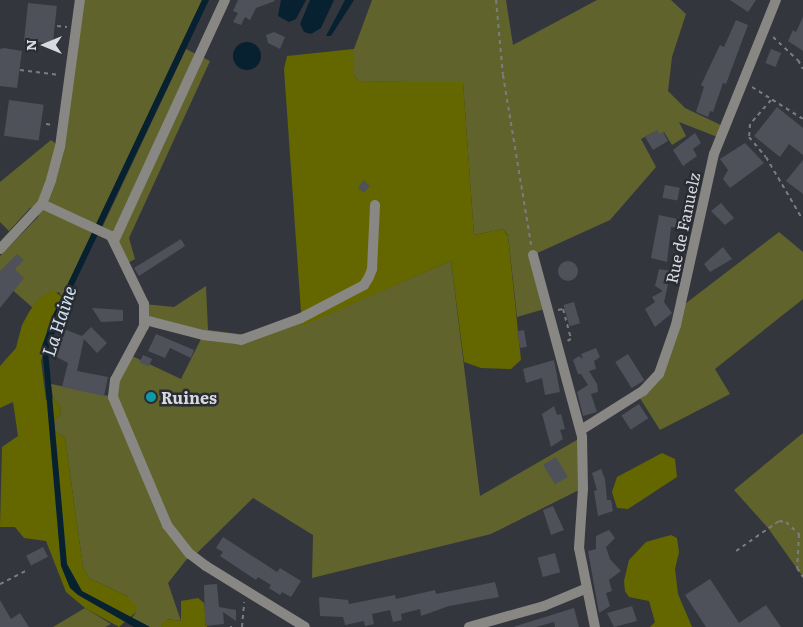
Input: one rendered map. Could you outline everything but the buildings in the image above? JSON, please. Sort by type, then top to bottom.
[{"type":"street","points":[[0,249],[42,204],[60,147],[80,0]]},
{"type":"street","points":[[115,239],[225,0]]},
{"type":"street","name":"Rue de Fanuelz","points":[[581,430],[643,391],[659,374],[676,325],[714,154],[766,31],[776,0]]},
{"type":"street","points":[[42,204],[106,232],[115,239],[144,304],[145,320],[139,340],[115,380],[115,404],[160,514],[174,536],[190,554],[245,592],[305,627]]},
{"type":"street","points":[[145,320],[203,335],[241,340],[302,318],[364,285],[369,278],[372,269],[375,205]]},
{"type":"street","points":[[533,255],[581,430],[584,458],[578,548],[585,589],[595,627]]},
{"type":"street","points":[[469,627],[544,606],[585,589]]},
{"type":"path","points":[[496,0],[509,118],[533,255]]},
{"type":"path","points":[[766,31],[798,60],[803,69]]},
{"type":"path","points":[[20,70],[70,76]]},
{"type":"path","points":[[744,82],[803,119]]},
{"type":"path","points":[[771,100],[750,124],[749,137],[766,157],[801,216]]},
{"type":"path","points":[[549,313],[563,309],[571,339],[558,346]]},
{"type":"path","points":[[736,551],[779,521],[786,522],[800,534],[797,562],[803,577]]},
{"type":"path","points":[[0,584],[27,570]]},
{"type":"path","points":[[242,627],[245,592]]},
{"type":"green space","points":[[80,0],[202,0],[62,297],[59,292],[39,298],[33,308],[0,279],[0,256],[38,217],[41,205],[30,208],[9,231],[0,222],[0,182],[51,140],[60,147]]},
{"type":"green space","points":[[372,0],[506,0],[513,45],[597,0],[671,0],[686,14],[672,57],[668,91],[685,108],[725,127],[720,138],[679,122],[686,136],[672,145],[664,132],[657,136],[654,132],[641,139],[656,167],[610,220],[533,255],[548,308],[517,317],[508,235],[503,229],[474,235],[463,83],[358,81],[354,74],[354,49]]},
{"type":"green space","points":[[186,49],[210,61],[129,238],[135,259],[126,264],[101,230]]},
{"type":"green space","points":[[779,232],[803,252],[803,299],[715,369],[730,394],[660,430],[638,395],[651,384],[681,307]]},
{"type":"green space","points":[[451,261],[480,496],[582,437],[583,488],[491,534],[312,578],[313,535],[253,498],[194,556],[190,555],[168,583],[181,621],[167,619],[161,627],[150,627],[132,618],[136,612],[127,596],[89,578],[83,567],[65,438],[55,431],[54,420],[60,415],[61,407],[53,398],[51,384],[113,397],[130,355],[181,379],[203,335],[145,320],[144,304],[174,307],[206,286],[208,330],[247,335],[301,314],[302,325]]},
{"type":"green space","points":[[803,433],[803,577],[768,528],[734,490]]},
{"type":"green space","points":[[85,608],[111,624],[105,627],[53,627]]},
{"type":"shaded area","points":[[354,49],[354,74],[358,81],[463,82],[474,235],[503,229],[508,236],[521,360],[511,369],[481,368],[464,362],[451,261],[302,326],[284,69],[287,56]]},
{"type":"shaded area","points":[[53,290],[62,297],[53,315],[41,361],[46,400],[53,398],[61,407],[60,415],[54,420],[55,431],[65,438],[83,567],[89,578],[127,596],[137,606],[136,612],[119,627],[85,608],[66,592],[46,541],[24,538],[15,527],[0,527],[2,447],[18,436],[13,402],[0,408],[0,366],[16,348],[22,325],[29,312],[39,298]]},
{"type":"shaded area","points":[[662,453],[675,459],[677,477],[628,509],[617,508],[612,492],[617,477]]},
{"type":"shaded area","points":[[671,535],[677,538],[679,552],[675,569],[678,594],[692,627],[650,627],[655,622],[649,601],[629,597],[625,591],[624,581],[629,560],[646,542]]},
{"type":"shaded area","points":[[198,598],[204,603],[207,627],[161,627],[166,619],[181,621],[181,601]]},
{"type":"water","name":"La Haine","points":[[202,0],[209,0],[72,289],[48,350],[67,564],[82,591],[150,627],[134,627],[78,595],[70,588],[61,566],[42,346],[53,315]]},
{"type":"water","points":[[281,0],[306,0],[296,19],[289,22],[278,16]]},
{"type":"water","points":[[310,0],[334,0],[321,28],[311,34],[304,32],[300,24]]},
{"type":"water","points":[[345,0],[354,0],[331,36],[326,36]]},
{"type":"water","points":[[247,42],[257,46],[261,56],[257,66],[247,70],[237,66],[233,56],[237,46]]},
{"type":"place","name":"Ruines","points":[[151,397]]}]
